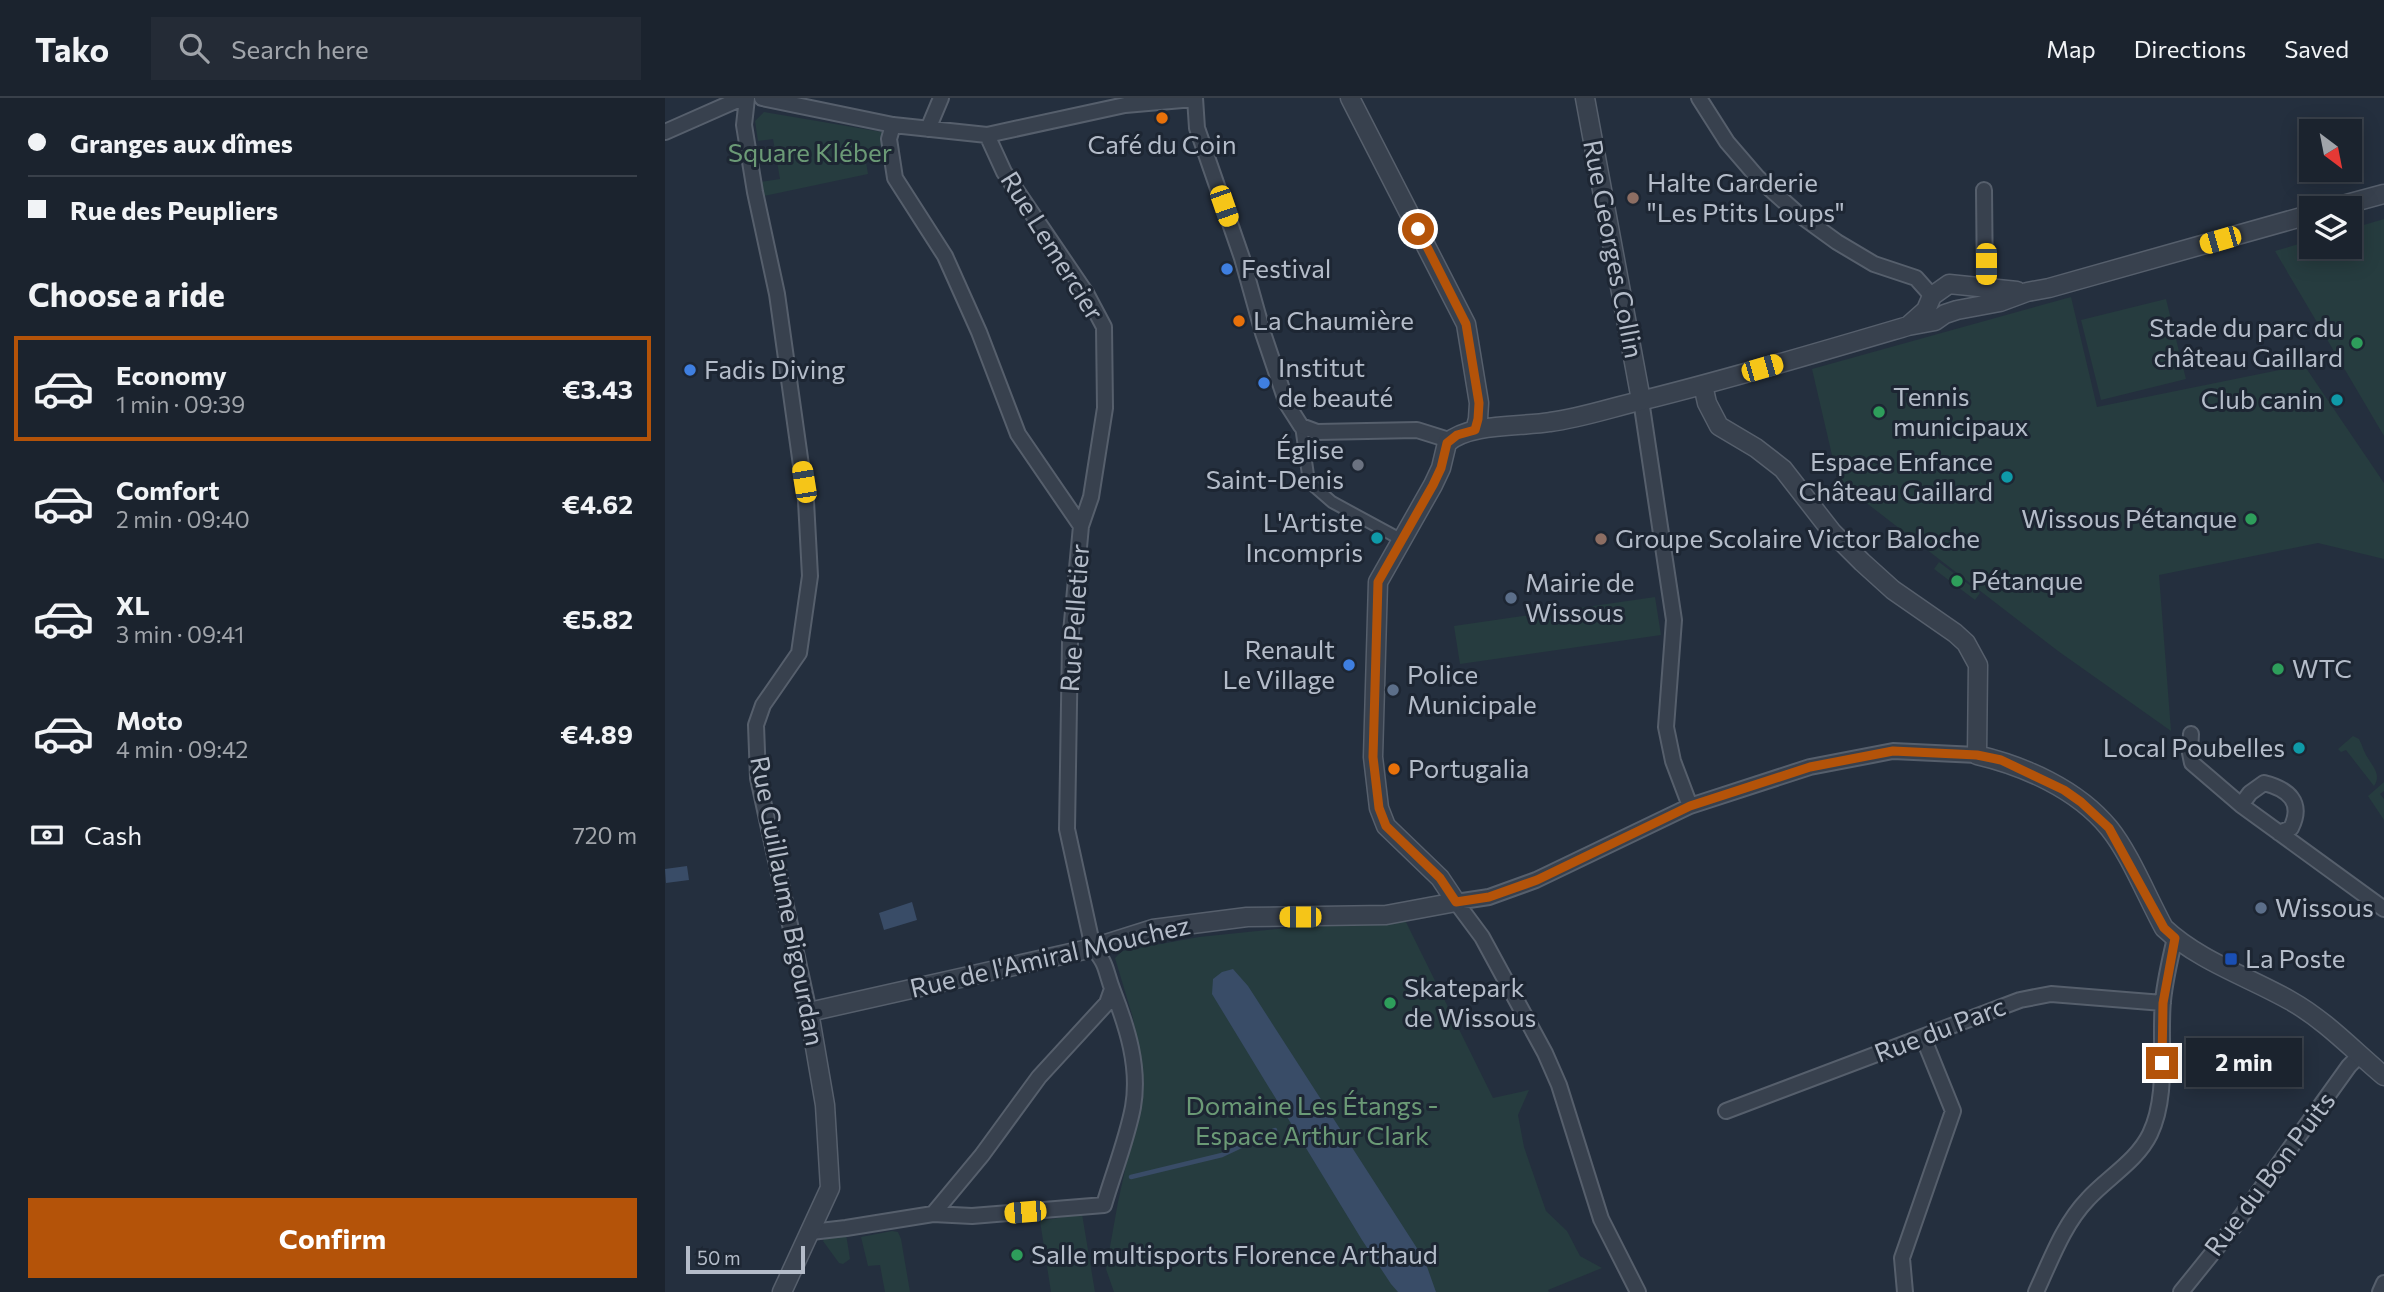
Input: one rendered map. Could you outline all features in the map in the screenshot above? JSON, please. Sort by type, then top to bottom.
[{"type":"street","points":[[665,132],[741,98]]},
{"type":"street","name":"Rue Guillaume Bigourdan","points":[[747,98],[744,125],[777,294],[806,501],[810,576],[799,653],[764,705],[756,725],[758,778],[809,1012],[825,1105],[830,1188],[782,1292]]},
{"type":"street","points":[[762,98],[893,125],[987,135],[1125,105],[1194,99],[1198,128],[1242,258],[1263,333],[1287,404],[1301,426],[1309,482],[1332,502],[1402,540]]},
{"type":"street","points":[[928,130],[941,98]]},
{"type":"street","points":[[1350,98],[1466,324],[1479,403],[1475,430]]},
{"type":"street","name":"Rue Georges Collin","points":[[1585,98],[1641,400]]},
{"type":"street","points":[[1699,98],[1727,142],[1758,178],[1797,213],[1874,264],[1916,278],[1932,296]]},
{"type":"street","name":"Rue Pelletier","points":[[893,125],[889,139],[894,178],[945,256],[979,332],[1018,434],[1081,526],[1070,643],[1067,829],[1093,948],[1104,960],[1112,989],[1122,1011],[1135,1066],[1133,1106],[1104,1205],[972,1216],[933,1213]]},
{"type":"street","name":"Rue Lemercier","points":[[987,135],[1004,172],[1086,293],[1104,327],[1105,408],[1091,497],[1081,526]]},
{"type":"street","points":[[1975,306],[1985,289],[1985,190]]},
{"type":"street","points":[[2362,200],[2384,194]]},
{"type":"street","points":[[1638,1292],[1601,1219],[1559,1085],[1545,1053],[1482,937],[1440,878],[1386,826],[1379,808],[1373,757],[1378,582],[1441,468],[1449,440],[1475,430],[1554,422],[1703,385],[1907,326],[1935,321],[1945,314],[2000,302],[2027,292],[2299,218]]},
{"type":"street","points":[[1907,326],[1926,310],[1932,296],[1949,284],[2027,292]]},
{"type":"street","points":[[1703,385],[1707,404],[1719,426],[1756,448],[1783,469],[1832,532],[1859,559],[1893,590],[1966,643],[1978,665],[1977,755],[2001,760],[2043,779],[2064,790],[2096,814],[2115,836],[2164,928],[2203,956],[2293,1002],[2384,1076]]},
{"type":"street","points":[[1641,400],[1674,620],[1666,727],[1668,744],[1690,806]]},
{"type":"street","points":[[1301,426],[1317,432],[1417,430],[1449,440]]},
{"type":"street","points":[[2191,734],[2192,763],[2241,805],[2384,909]]},
{"type":"street","name":"Rue de l'Amiral Mouchez","points":[[809,1012],[1093,948],[1135,933],[1247,917],[1385,915],[1489,897],[1537,880],[1690,806],[1810,767],[1893,751],[1977,755]]},
{"type":"street","points":[[2241,805],[2250,793],[2264,783],[2287,793],[2294,803],[2297,817],[2291,828],[2279,833]]},
{"type":"street","points":[[2036,1292],[2069,1223],[2087,1199],[2134,1157],[2150,1134],[2159,1101],[2163,1003],[2175,938]]},
{"type":"street","points":[[811,1232],[933,1213],[982,1155],[1039,1077],[1107,1003],[1112,989]]},
{"type":"street","name":"Rue du Parc","points":[[1726,1111],[2020,1000],[2051,994],[2163,1003]]},
{"type":"street","points":[[1905,1292],[1902,1258],[1952,1111],[1923,1037]]},
{"type":"street","name":"Rue du Bon Puits","points":[[2181,1292],[2235,1225],[2360,1055]]},
{"type":"street","points":[[2380,1292],[2384,1283]]},
{"type":"green space","name":"Square Kléber","points":[[764,112],[882,132],[883,145],[864,150],[868,174],[764,196],[761,182],[780,179],[773,139],[758,141],[755,121]]},
{"type":"green space","name":"Stade du parc du château Gaillard","points":[[2384,219],[2384,436],[2275,251],[2299,244],[2299,259],[2362,259],[2362,225]]},
{"type":"green space","points":[[2071,297],[2097,407],[2304,365],[2384,483],[2384,559],[2318,543],[2159,575],[2171,731],[2058,651],[1838,481],[1812,369]]},
{"type":"green space","points":[[2166,299],[2186,379],[2101,400],[2081,320]]},
{"type":"green space","name":"Pétanque","points":[[1939,562],[1980,593],[1975,600],[1934,569]]},
{"type":"green space","points":[[1655,597],[1661,635],[1460,664],[1454,626]]},
{"type":"green space","points":[[2353,736],[2359,739],[2375,770],[2377,778],[2374,786],[2346,750],[2341,752],[2338,749]]},
{"type":"green space","points":[[2384,782],[2384,791],[2380,794],[2384,799],[2384,820],[2368,796]]},
{"type":"green space","name":"Domaine Les Étangs - Espace Arthur Clark","points":[[1403,916],[1493,1098],[1529,1090],[1518,1115],[1524,1147],[1546,1211],[1567,1231],[1580,1256],[1602,1268],[1548,1290],[1549,1292],[1114,1292],[1106,1269],[1144,1083],[1133,1018],[1115,958],[1122,951],[1199,937]]},
{"type":"green space","points":[[1082,1214],[1095,1292],[1051,1292],[1040,1221]]},
{"type":"green space","points":[[898,1232],[901,1239],[910,1292],[885,1292],[880,1265],[868,1266],[861,1237]]},
{"type":"green space","points":[[846,1234],[850,1259],[843,1264],[839,1263],[823,1241],[826,1237]]},
{"type":"water","points":[[687,866],[689,880],[666,883],[665,869]]},
{"type":"water","points":[[912,902],[917,920],[884,930],[879,913]]},
{"type":"water","points":[[1233,969],[1248,986],[1425,1261],[1436,1292],[1398,1292],[1362,1240],[1212,994],[1213,979],[1222,972]]},
{"type":"waterway","points":[[1131,1177],[1222,1155],[1275,1130]]},
{"type":"place","name":"Café du Coin","points":[[1162,118]]},
{"type":"place","name":"Halte Garderie \"Les Ptits Loups\"","points":[[1633,198]]},
{"type":"place","name":"Festival","points":[[1227,269]]},
{"type":"place","name":"La Chaumière","points":[[1239,321]]},
{"type":"place","name":"Stade du parc du château Gaillard","points":[[2357,343]]},
{"type":"place","name":"Fadis Diving","points":[[690,370]]},
{"type":"place","name":"Institut de beauté","points":[[1264,383]]},
{"type":"place","name":"Club canin","points":[[2337,400]]},
{"type":"place","name":"Tennis municipaux","points":[[1879,412]]},
{"type":"place","name":"Église Saint-Denis","points":[[1358,465]]},
{"type":"place","name":"Espace Enfance Château Gaillard","points":[[2007,477]]},
{"type":"place","name":"Wissous Pétanque","points":[[2251,519]]},
{"type":"place","name":"L'Artiste Incompris","points":[[1377,538]]},
{"type":"place","name":"Groupe Scolaire Victor Baloche","points":[[1601,539]]},
{"type":"place","name":"Pétanque","points":[[1957,581]]},
{"type":"place","name":"Mairie de Wissous","points":[[1511,598]]},
{"type":"place","name":"Renault Le Village","points":[[1349,665]]},
{"type":"place","name":"WTC","points":[[2278,669]]},
{"type":"place","name":"Police Municipale","points":[[1393,690]]},
{"type":"place","name":"Local Poubelles","points":[[2299,748]]},
{"type":"place","name":"Portugalia","points":[[1394,769]]},
{"type":"place","name":"Wissous","points":[[2261,908]]},
{"type":"place","name":"La Poste","points":[[2231,959]]},
{"type":"place","name":"Skatepark de Wissous","points":[[1390,1003]]},
{"type":"place","name":"Salle multisports Florence Arthaud","points":[[1017,1255]]},
{"type":"route","points":[[1418,229],[1466,324],[1479,403],[1475,430],[1457,435],[1447,443],[1441,468],[1433,485],[1378,582],[1373,757],[1379,808],[1386,826],[1440,878],[1456,902],[1489,897],[1537,880],[1690,806],[1810,767],[1893,751],[1977,755],[2001,760],[2064,790],[2096,814],[2120,845],[2164,928],[2175,938],[2163,1003],[2162,1063]]}]
